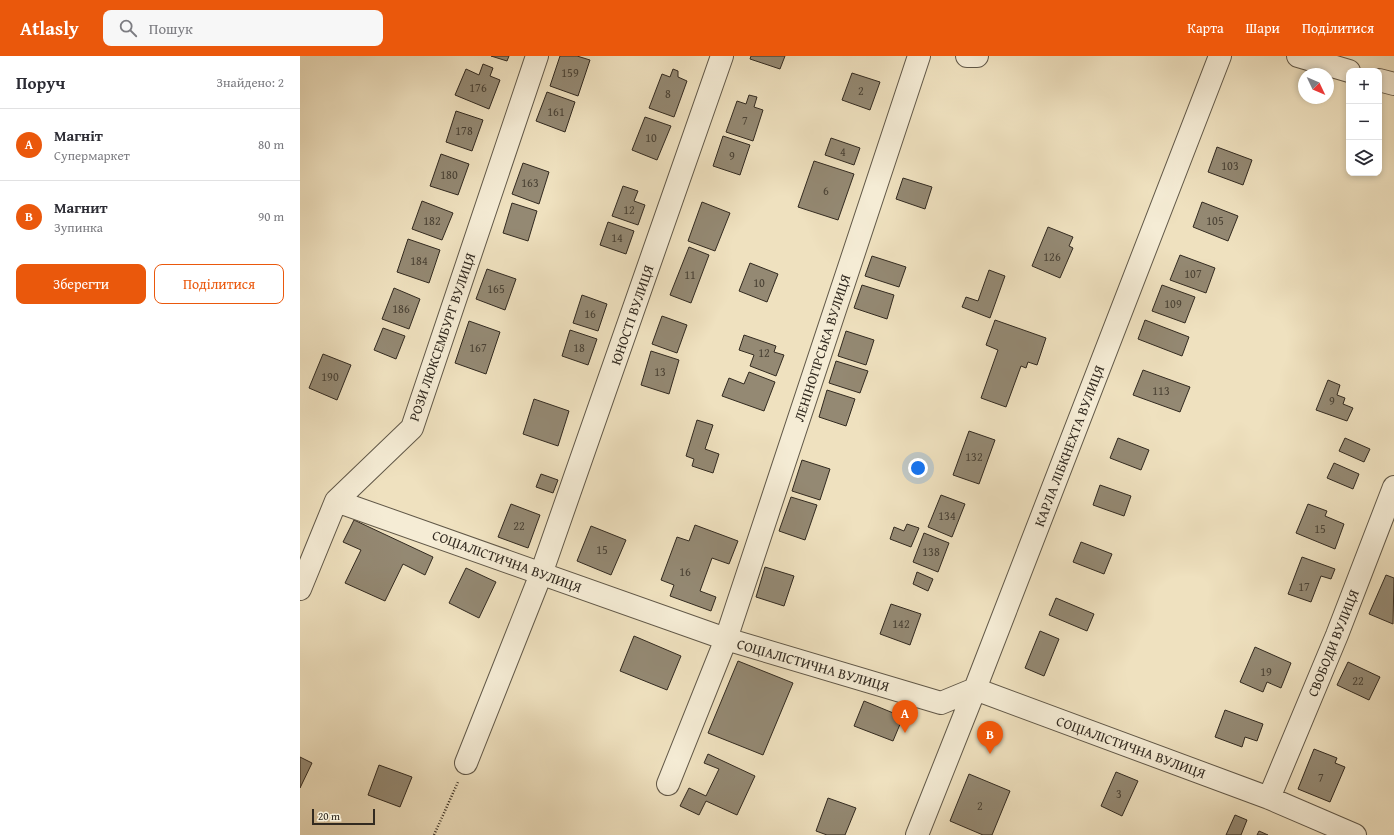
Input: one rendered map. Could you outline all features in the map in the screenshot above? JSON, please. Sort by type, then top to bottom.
[{"type":"street","name":"РОЗИ ЛЮКСЕМБУРГ ВУЛИЦЯ","points":[[300,589],[336,501],[412,428],[537,56]]},
{"type":"street","name":"ЮНОСТІ ВУЛИЦЯ","points":[[466,763],[541,574],[722,56]]},
{"type":"street","name":"ЛЕНІНОГІРСЬКА ВУЛИЦЯ","points":[[668,784],[726,639],[919,56]]},
{"type":"street","points":[[967,56],[977,56]]},
{"type":"street","name":"КАРЛА ЛІБКНЕХТА ВУЛИЦЯ","points":[[916,835],[975,689],[1220,56]]},
{"type":"street","points":[[1298,56],[1346,70]]},
{"type":"street","points":[[1382,81],[1394,84]]},
{"type":"street","name":"СВОБОДИ ВУЛИЦЯ","points":[[1269,798],[1337,635],[1394,487]]},
{"type":"street","name":"СОЦІАЛІСТИЧНА ВУЛИЦЯ","points":[[336,501],[726,639],[941,703],[975,689],[1269,798],[1355,835]]},
{"type":"path","points":[[434,835],[466,763]]},
{"type":"building","points":[[491,56],[509,56],[507,61]]},
{"type":"building","points":[[560,56],[577,56],[590,60],[578,96],[550,86]]},
{"type":"building","points":[[751,56],[785,56],[780,69],[750,59]]},
{"type":"building","points":[[483,64],[493,68],[490,76],[500,80],[489,109],[455,95],[466,69],[479,75]]},
{"type":"building","points":[[673,69],[678,71],[678,77],[687,81],[674,117],[649,108],[662,74],[670,77]]},
{"type":"building","points":[[852,73],[880,82],[870,110],[842,100]]},
{"type":"building","points":[[547,92],[575,102],[565,132],[536,121]]},
{"type":"building","points":[[749,95],[757,97],[754,107],[763,110],[753,141],[726,132],[737,101],[746,104]]},
{"type":"building","points":[[456,111],[483,120],[472,151],[446,142]]},
{"type":"building","points":[[645,117],[671,126],[657,160],[632,150]]},
{"type":"building","points":[[723,136],[750,145],[740,175],[713,166]]},
{"type":"building","points":[[831,138],[860,148],[854,165],[825,155]]},
{"type":"building","points":[[1217,147],[1252,160],[1243,185],[1208,172]]},
{"type":"building","points":[[441,154],[469,164],[458,195],[430,186]]},
{"type":"building","points":[[814,161],[854,174],[838,220],[798,207]]},
{"type":"building","points":[[523,163],[549,172],[539,204],[512,194]]},
{"type":"building","points":[[903,178],[932,187],[925,209],[896,199]]},
{"type":"building","points":[[623,186],[638,191],[634,201],[645,205],[638,225],[612,216]]},
{"type":"building","points":[[422,201],[453,213],[442,240],[412,229]]},
{"type":"building","points":[[702,202],[730,213],[715,251],[688,241]]},
{"type":"building","points":[[1202,202],[1238,216],[1228,241],[1193,227]]},
{"type":"building","points":[[512,203],[537,211],[528,241],[503,233]]},
{"type":"building","points":[[608,222],[634,231],[626,254],[600,245]]},
{"type":"building","points":[[1048,227],[1073,237],[1069,246],[1073,248],[1060,278],[1032,266]]},
{"type":"building","points":[[408,239],[440,250],[429,283],[397,272]]},
{"type":"building","points":[[689,247],[709,255],[691,303],[670,295]]},
{"type":"building","points":[[1180,255],[1215,268],[1206,293],[1170,280]]},
{"type":"building","points":[[872,256],[906,267],[899,287],[865,276]]},
{"type":"building","points":[[750,263],[778,274],[767,302],[739,291]]},
{"type":"building","points":[[487,269],[516,279],[505,310],[476,299]]},
{"type":"building","points":[[989,270],[1005,276],[990,318],[962,307],[966,297],[978,301]]},
{"type":"building","points":[[862,285],[894,295],[887,319],[854,308]]},
{"type":"building","points":[[1162,285],[1195,297],[1185,323],[1152,311]]},
{"type":"building","points":[[394,288],[420,299],[409,329],[382,319]]},
{"type":"building","points":[[582,295],[607,304],[598,331],[573,323]]},
{"type":"building","points":[[662,316],[687,325],[677,353],[652,344]]},
{"type":"building","points":[[995,320],[1046,338],[1037,365],[1028,362],[1026,368],[1021,366],[1006,407],[981,398],[998,350],[986,345]]},
{"type":"building","points":[[1145,320],[1189,337],[1182,356],[1138,339]]},
{"type":"building","points":[[469,321],[500,332],[486,374],[455,363]]},
{"type":"building","points":[[383,328],[405,336],[396,359],[374,350]]},
{"type":"building","points":[[570,330],[597,339],[588,365],[562,356]]},
{"type":"building","points":[[846,331],[874,340],[866,365],[838,356]]},
{"type":"building","points":[[744,335],[776,346],[774,352],[784,355],[776,376],[750,366],[754,355],[739,350]]},
{"type":"building","points":[[651,351],[679,360],[669,394],[641,385]]},
{"type":"building","points":[[323,354],[351,365],[337,400],[309,388]]},
{"type":"building","points":[[836,361],[868,371],[860,393],[829,383]]},
{"type":"building","points":[[1143,370],[1190,387],[1180,412],[1133,395]]},
{"type":"building","points":[[749,372],[775,382],[764,411],[722,396],[729,378],[744,384]]},
{"type":"building","points":[[1328,380],[1340,385],[1337,395],[1345,398],[1343,404],[1353,408],[1347,421],[1316,410]]},
{"type":"building","points":[[827,390],[855,399],[846,426],[819,417]]},
{"type":"building","points":[[534,399],[569,411],[558,446],[523,434]]},
{"type":"building","points":[[697,420],[713,425],[705,449],[719,454],[713,473],[692,466],[694,459],[686,456]]},
{"type":"building","points":[[969,431],[995,440],[979,484],[953,475]]},
{"type":"building","points":[[1118,438],[1149,450],[1141,470],[1110,458]]},
{"type":"building","points":[[1345,438],[1370,449],[1364,462],[1339,451]]},
{"type":"building","points":[[802,460],[830,469],[820,500],[792,491]]},
{"type":"building","points":[[1334,463],[1359,474],[1353,489],[1327,478]]},
{"type":"building","points":[[541,474],[558,480],[553,493],[536,487]]},
{"type":"building","points":[[1100,485],[1131,496],[1124,516],[1093,505]]},
{"type":"building","points":[[941,495],[965,504],[952,537],[928,527]]},
{"type":"building","points":[[791,497],[817,505],[805,540],[779,531]]},
{"type":"building","points":[[511,504],[540,515],[528,548],[498,537]]},
{"type":"building","points":[[1308,504],[1327,511],[1325,516],[1344,524],[1335,549],[1296,533]]},
{"type":"building","points":[[354,520],[433,557],[425,575],[403,564],[385,601],[345,583],[361,550],[343,542]]},
{"type":"building","points":[[907,524],[919,528],[911,547],[890,539],[894,527],[904,531]]},
{"type":"building","points":[[695,525],[738,541],[729,564],[712,558],[700,591],[716,597],[711,611],[670,596],[674,585],[661,580],[677,537],[689,541]]},
{"type":"building","points":[[591,526],[626,540],[611,575],[577,561]]},
{"type":"building","points":[[924,533],[949,543],[938,572],[913,562]]},
{"type":"building","points":[[1081,542],[1112,554],[1104,574],[1073,562]]},
{"type":"building","points":[[1302,557],[1335,569],[1331,579],[1321,576],[1311,602],[1288,594]]},
{"type":"building","points":[[765,567],[794,576],[784,606],[756,597]]},
{"type":"building","points":[[466,568],[496,582],[479,618],[449,603]]},
{"type":"building","points":[[917,572],[933,579],[928,591],[913,584]]},
{"type":"building","points":[[1386,575],[1394,578],[1393,624],[1369,614]]},
{"type":"building","points":[[1056,598],[1094,614],[1087,631],[1049,615]]},
{"type":"building","points":[[891,604],[921,614],[910,645],[880,634]]},
{"type":"building","points":[[1040,631],[1059,639],[1044,676],[1025,668]]},
{"type":"building","points":[[634,636],[681,656],[667,690],[620,671]]},
{"type":"building","points":[[1255,647],[1291,663],[1281,688],[1267,682],[1263,692],[1240,682]]},
{"type":"building","points":[[738,661],[793,683],[763,755],[708,733]]},
{"type":"building","points":[[1348,662],[1380,677],[1369,700],[1337,685]]},
{"type":"building","points":[[864,701],[903,717],[893,741],[854,726]]},
{"type":"building","points":[[1225,710],[1263,724],[1257,741],[1245,737],[1242,747],[1215,737]]},
{"type":"building","points":[[1314,749],[1337,758],[1335,763],[1345,767],[1330,802],[1298,789]]},
{"type":"building","points":[[708,754],[755,776],[737,815],[706,801],[699,815],[680,806],[689,788],[706,796],[719,769],[704,763]]},
{"type":"building","points":[[300,757],[312,763],[300,788]]},
{"type":"building","points":[[379,765],[412,777],[400,807],[368,795]]},
{"type":"building","points":[[1116,772],[1138,781],[1122,816],[1101,806]]},
{"type":"building","points":[[969,774],[1010,791],[992,835],[983,835],[950,821]]},
{"type":"building","points":[[828,798],[856,808],[845,835],[827,835],[816,831]]},
{"type":"building","points":[[1235,815],[1247,820],[1241,835],[1226,835]]},
{"type":"building","points":[[1259,831],[1268,835],[1257,835]]},
{"type":"place","name":"Магніт","points":[[905,733]]},
{"type":"place","name":"Магнит","points":[[990,754]]}]
